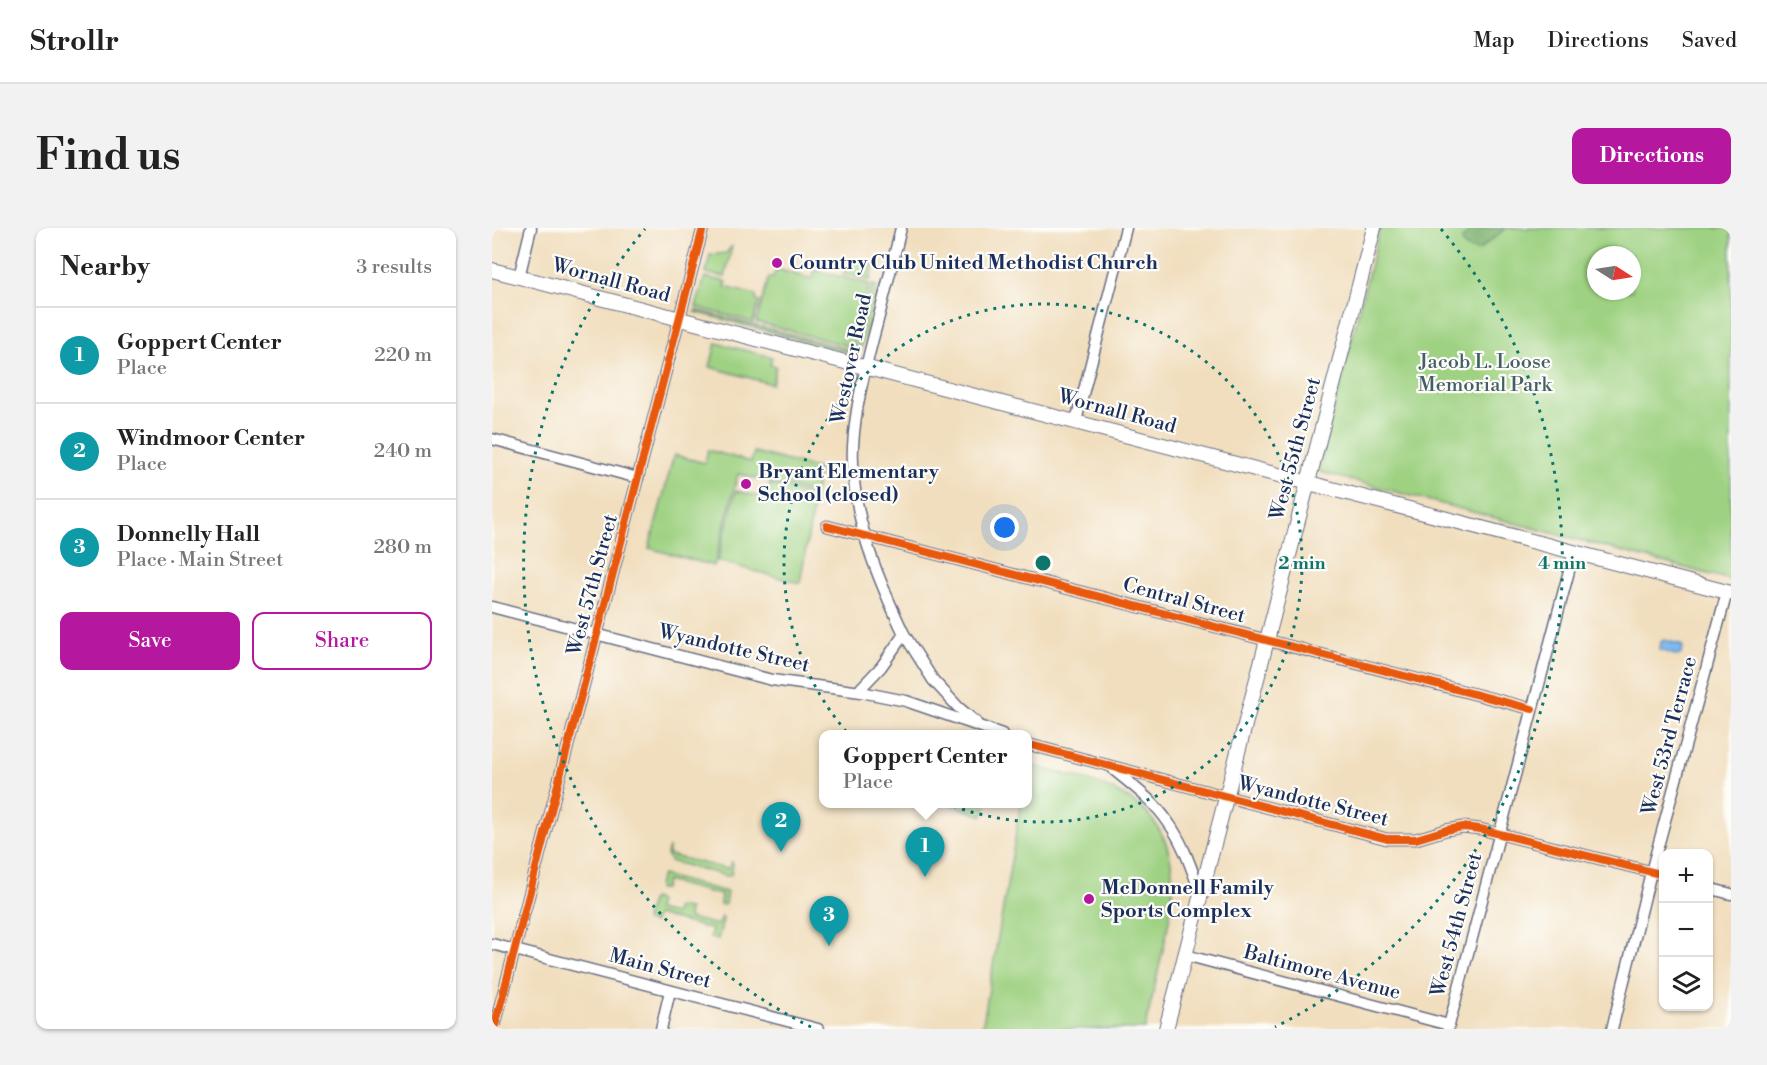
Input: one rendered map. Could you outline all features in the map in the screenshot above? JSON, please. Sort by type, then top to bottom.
[{"type":"main road","name":"West 55th Street","points":[[1166,1029],[1374,228]]},
{"type":"main road","name":"Wornall Road","points":[[492,270],[1729,592]]},
{"type":"street","points":[[519,277],[531,228]]},
{"type":"street","name":"West 57th Street","points":[[494,1029],[703,228]]},
{"type":"street","name":"Westover Road","points":[[901,228],[856,407],[853,448],[856,493],[864,535],[879,580],[904,634],[933,680],[977,725]]},
{"type":"street","points":[[1076,421],[1126,228]]},
{"type":"street","points":[[492,440],[638,478]]},
{"type":"street","name":"Central Street","points":[[827,526],[1532,709]]},
{"type":"street","name":"West 54th Street","points":[[1449,1027],[1574,552]]},
{"type":"street","name":"West 53rd Terrace","points":[[1612,1029],[1651,872],[1729,592]]},
{"type":"street","name":"Wyandotte Street","points":[[492,607],[772,680],[861,692],[906,701],[990,730]]},
{"type":"street","points":[[861,692],[861,688],[881,667],[904,634]]},
{"type":"street","name":"Wyandotte Street","points":[[1032,745],[1110,768],[1387,839],[1416,839],[1463,827],[1499,833],[1659,874]]},
{"type":"street","points":[[1110,768],[1144,794],[1168,822],[1186,854],[1201,895]]},
{"type":"street","points":[[1713,889],[1731,894]]},
{"type":"street","name":"Main Street","points":[[492,944],[818,1029]]},
{"type":"street","name":"Baltimore Avenue","points":[[1185,955],[1449,1027]]},
{"type":"street","points":[[661,1029],[670,991]]},
{"type":"green space","name":"Jacob L. Loose Memorial Park","points":[[1380,228],[1731,228],[1731,580],[1320,472],[1319,467]]},
{"type":"green space","points":[[1473,228],[1506,228],[1479,250],[1466,247],[1462,239]]},
{"type":"green space","points":[[732,246],[725,277],[706,273],[710,255],[726,253]]},
{"type":"green space","points":[[846,260],[874,264],[870,280],[843,274]]},
{"type":"green space","points":[[776,269],[812,279],[815,270],[869,284],[853,347],[756,322],[769,277],[773,278]]},
{"type":"green space","points":[[705,277],[727,282],[725,287],[756,295],[756,300],[759,302],[753,322],[696,307]]},
{"type":"green space","points":[[872,285],[877,286],[861,349],[856,348]]},
{"type":"green space","points":[[696,310],[851,350],[851,353],[695,312]]},
{"type":"green space","points":[[716,343],[772,357],[770,365],[776,366],[772,384],[710,367]]},
{"type":"green space","points":[[708,450],[751,462],[754,452],[819,469],[815,493],[738,474],[714,566],[649,548],[674,455],[705,463]]},
{"type":"green space","points":[[770,484],[815,496],[800,583],[717,561],[736,491],[766,498]]},
{"type":"green space","name":"McDonnell Family Sports Complex","points":[[1032,766],[1086,780],[1119,793],[1141,808],[1157,825],[1167,845],[1172,866],[1170,911],[1145,1029],[982,1029],[1020,808],[1032,808]]},
{"type":"green space","points":[[960,808],[986,808],[983,816]]},
{"type":"green space","points":[[669,847],[669,855],[727,869],[732,862],[731,875],[727,876],[670,861],[667,855]]},
{"type":"green space","points":[[662,875],[727,892],[725,904],[720,904],[721,895],[666,881],[664,889],[658,889]]},
{"type":"green space","points":[[652,899],[659,901],[657,910],[675,914],[677,907],[689,909],[688,918],[718,925],[722,917],[718,939],[710,938],[712,929],[657,915],[653,923],[646,921]]},
{"type":"water","points":[[1664,640],[1681,645],[1683,648],[1681,654],[1678,656],[1660,650],[1661,642]]},
{"type":"cycle path","points":[[494,1029],[703,228]]},
{"type":"cycle path","points":[[827,526],[1532,709]]},
{"type":"cycle path","points":[[1032,745],[1387,839],[1416,839],[1463,827],[1480,829],[1659,874]]},
{"type":"place","name":"Country Club United Methodist Church","points":[[777,263]]},
{"type":"place","name":"Bryant Elementary School (closed)","points":[[746,484]]},
{"type":"place","name":"Windmoor Center","points":[[781,852]]},
{"type":"place","name":"Goppert Center","points":[[925,877]]},
{"type":"place","name":"McDonnell Family Sports Complex","points":[[1089,899]]},
{"type":"place","name":"Donnelly Hall","points":[[829,946]]}]
